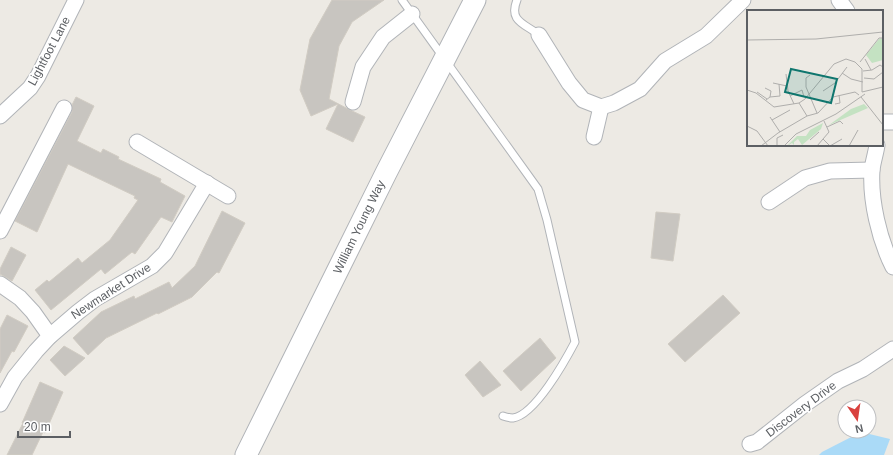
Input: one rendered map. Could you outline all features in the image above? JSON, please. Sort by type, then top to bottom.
[{"type":"main road","name":"William Young Way","points":[[246,455],[386,173],[475,0]]},
{"type":"street","name":"Lightfoot Lane","points":[[0,116],[30,88],[38,76],[76,0]]},
{"type":"street","points":[[539,35],[569,83],[583,100],[601,107],[614,103],[640,89],[665,61],[706,36],[743,0]]},
{"type":"street","points":[[839,0],[846,10]]},
{"type":"street","points":[[353,102],[363,67],[383,37],[412,14]]},
{"type":"street","points":[[594,137],[601,107]]},
{"type":"street","points":[[0,230],[64,108]]},
{"type":"street","points":[[137,142],[228,196]]},
{"type":"street","points":[[877,146],[872,170],[874,210],[886,252],[893,267]]},
{"type":"street","points":[[769,202],[805,178],[830,171],[872,170]]},
{"type":"street","name":"Newmarket Drive","points":[[0,404],[15,377],[50,336],[95,299],[126,282],[156,262],[165,253],[207,183]]},
{"type":"street","points":[[0,284],[20,298],[33,312],[50,336]]},
{"type":"street","name":"Discovery Drive","points":[[750,444],[757,442],[838,380],[863,369],[893,349]]},
{"type":"lane","points":[[402,0],[538,189],[547,220],[575,342],[561,369],[534,403],[520,415],[512,418],[503,416]]},
{"type":"lane","points":[[517,0],[514,11],[516,19],[522,25],[539,35]]},
{"type":"water","points":[[877,436],[890,439],[884,455],[819,455],[847,439],[877,439]]},
{"type":"building","points":[[332,0],[384,0],[352,22],[339,46],[329,99],[365,117],[353,142],[326,129],[338,104],[311,116],[300,90],[310,39]]},
{"type":"building","points":[[76,97],[94,106],[77,141],[101,153],[103,149],[119,157],[118,159],[161,179],[160,182],[185,196],[172,222],[161,217],[135,254],[132,252],[105,274],[101,269],[51,310],[35,290],[47,280],[49,282],[78,258],[82,263],[110,240],[138,200],[134,198],[135,196],[68,164],[37,232],[15,221],[72,112],[72,105]]},
{"type":"building","points":[[222,211],[245,223],[219,273],[217,272],[192,297],[106,338],[88,355],[73,338],[101,312],[134,296],[135,299],[169,282],[172,288],[195,266]]},
{"type":"building","points":[[656,212],[680,214],[673,261],[651,258]]},
{"type":"building","points":[[11,247],[26,255],[12,281],[0,274],[0,269]]},
{"type":"building","points":[[723,295],[740,313],[685,362],[668,344]]},
{"type":"building","points":[[7,315],[28,326],[14,352],[12,351],[0,373],[0,329]]},
{"type":"building","points":[[540,338],[556,358],[521,391],[503,371]]},
{"type":"building","points":[[64,346],[85,358],[65,376],[50,360]]},
{"type":"building","points":[[480,361],[501,385],[483,397],[465,375]]},
{"type":"building","points":[[40,382],[63,392],[45,433],[43,432],[32,455],[7,455],[23,423]]}]
